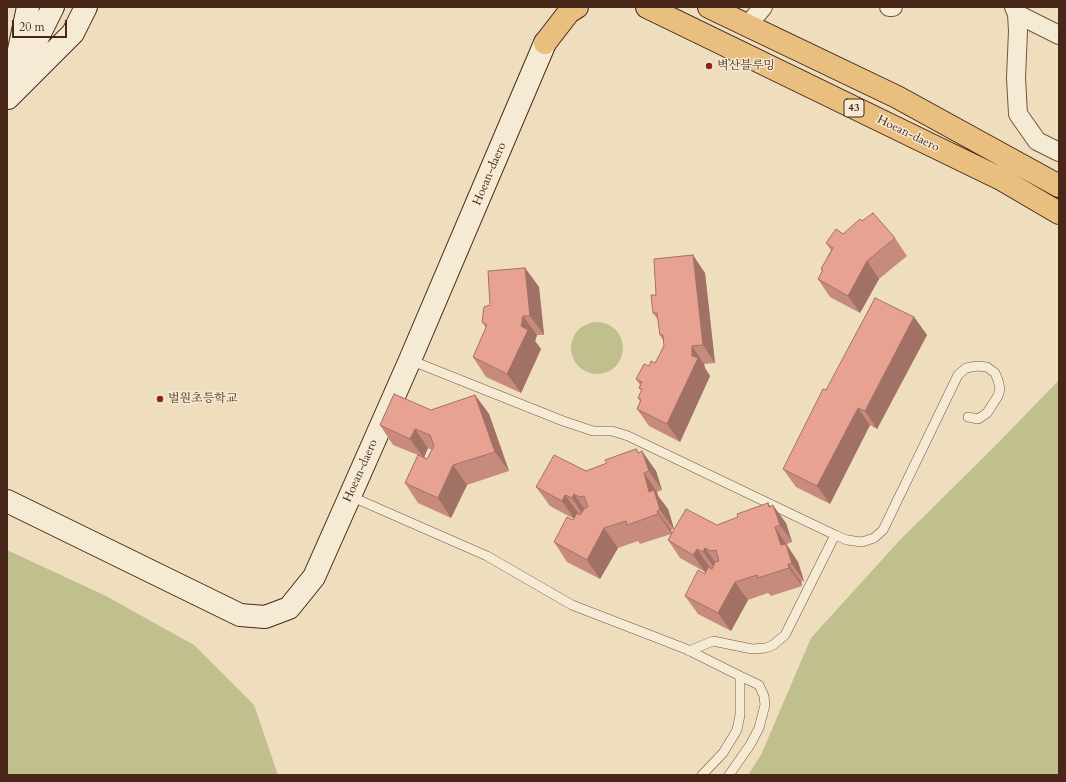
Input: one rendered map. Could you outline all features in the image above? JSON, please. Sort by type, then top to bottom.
[{"type":"main road","points":[[545,43],[551,7]]},
{"type":"main road","points":[[545,43],[568,12],[577,7]]},
{"type":"main road","name":"Hoean-daero","points":[[647,7],[994,176],[1059,212]]},
{"type":"main road","name":"43","points":[[709,7],[897,97],[1059,186]]},
{"type":"street","points":[[8,100],[28,7]]},
{"type":"street","points":[[8,100],[53,7]]},
{"type":"street","points":[[8,100],[73,33],[86,7]]},
{"type":"street","points":[[747,26],[762,7]]},
{"type":"street","points":[[1015,11],[1059,36]]},
{"type":"street","points":[[1015,11],[1018,114],[1037,140],[1059,152]]},
{"type":"street","name":"Hoean-daero","points":[[7,501],[240,615],[265,617],[289,608],[314,577],[410,360],[545,43]]},
{"type":"lane","points":[[410,360],[563,421],[593,431],[612,431],[628,436],[834,535],[847,540],[862,542],[874,538],[883,530],[958,375],[966,368],[977,366],[987,367],[995,373],[998,380],[1000,389],[998,396],[987,413],[978,419],[968,417]]},
{"type":"lane","points":[[350,496],[487,556],[572,605],[689,651],[759,685],[764,696],[765,705],[759,728],[750,745],[729,775]]},
{"type":"lane","points":[[689,651],[712,641],[752,649],[766,648],[773,645],[785,635],[834,535]]},
{"type":"lane","points":[[702,775],[723,753],[737,730],[740,715],[740,676]]},
{"type":"green space","points":[[592,322],[602,322],[616,329],[623,343],[623,353],[616,367],[602,374],[592,374],[582,370],[575,363],[571,353],[571,343],[575,333],[582,326]]},
{"type":"green space","points":[[1059,380],[1059,775],[748,775],[761,755],[811,638],[899,541]]},
{"type":"green space","points":[[7,550],[106,596],[194,645],[254,705],[278,775],[7,775]]},
{"type":"building","points":[[873,213],[895,238],[867,261],[848,296],[818,279],[823,270],[821,269],[833,248],[826,243],[836,229],[843,234],[860,219],[862,221]]},
{"type":"building","points":[[693,255],[703,345],[692,346],[692,356],[698,358],[667,424],[637,409],[641,400],[638,398],[642,389],[639,388],[642,382],[636,379],[644,364],[649,366],[651,361],[655,363],[664,346],[663,335],[660,335],[657,313],[653,313],[651,295],[656,295],[654,259]]},
{"type":"building","points":[[525,268],[530,316],[523,316],[521,326],[528,330],[507,374],[473,357],[487,325],[482,322],[484,307],[490,305],[488,271]]},
{"type":"building","points":[[875,298],[914,317],[865,411],[858,408],[817,486],[783,469],[823,389],[826,390]]},
{"type":"building","points":[[394,394],[431,410],[475,395],[495,452],[453,465],[438,498],[405,483],[418,455],[427,459],[434,446],[430,435],[415,429],[410,439],[380,425]]},
{"type":"building","points":[[636,449],[638,453],[642,451],[649,471],[644,473],[649,492],[654,490],[660,510],[657,511],[658,514],[627,525],[626,521],[604,528],[587,560],[554,542],[567,517],[573,520],[577,513],[580,515],[584,509],[588,507],[584,496],[580,497],[574,494],[572,498],[565,495],[562,501],[536,487],[554,455],[586,471],[607,463],[605,460]]},
{"type":"building","points":[[768,503],[769,507],[773,505],[780,525],[775,527],[781,545],[786,544],[792,564],[788,564],[789,568],[758,578],[757,575],[735,582],[718,613],[685,596],[698,570],[705,574],[708,567],[712,569],[715,562],[719,561],[716,550],[711,551],[705,548],[703,552],[697,549],[693,555],[668,540],[686,509],[717,525],[738,517],[737,514]]},
{"type":"place","name":"벽산블루밍","points":[[709,66]]},
{"type":"place","name":"벌원초등학교","points":[[160,399]]}]
